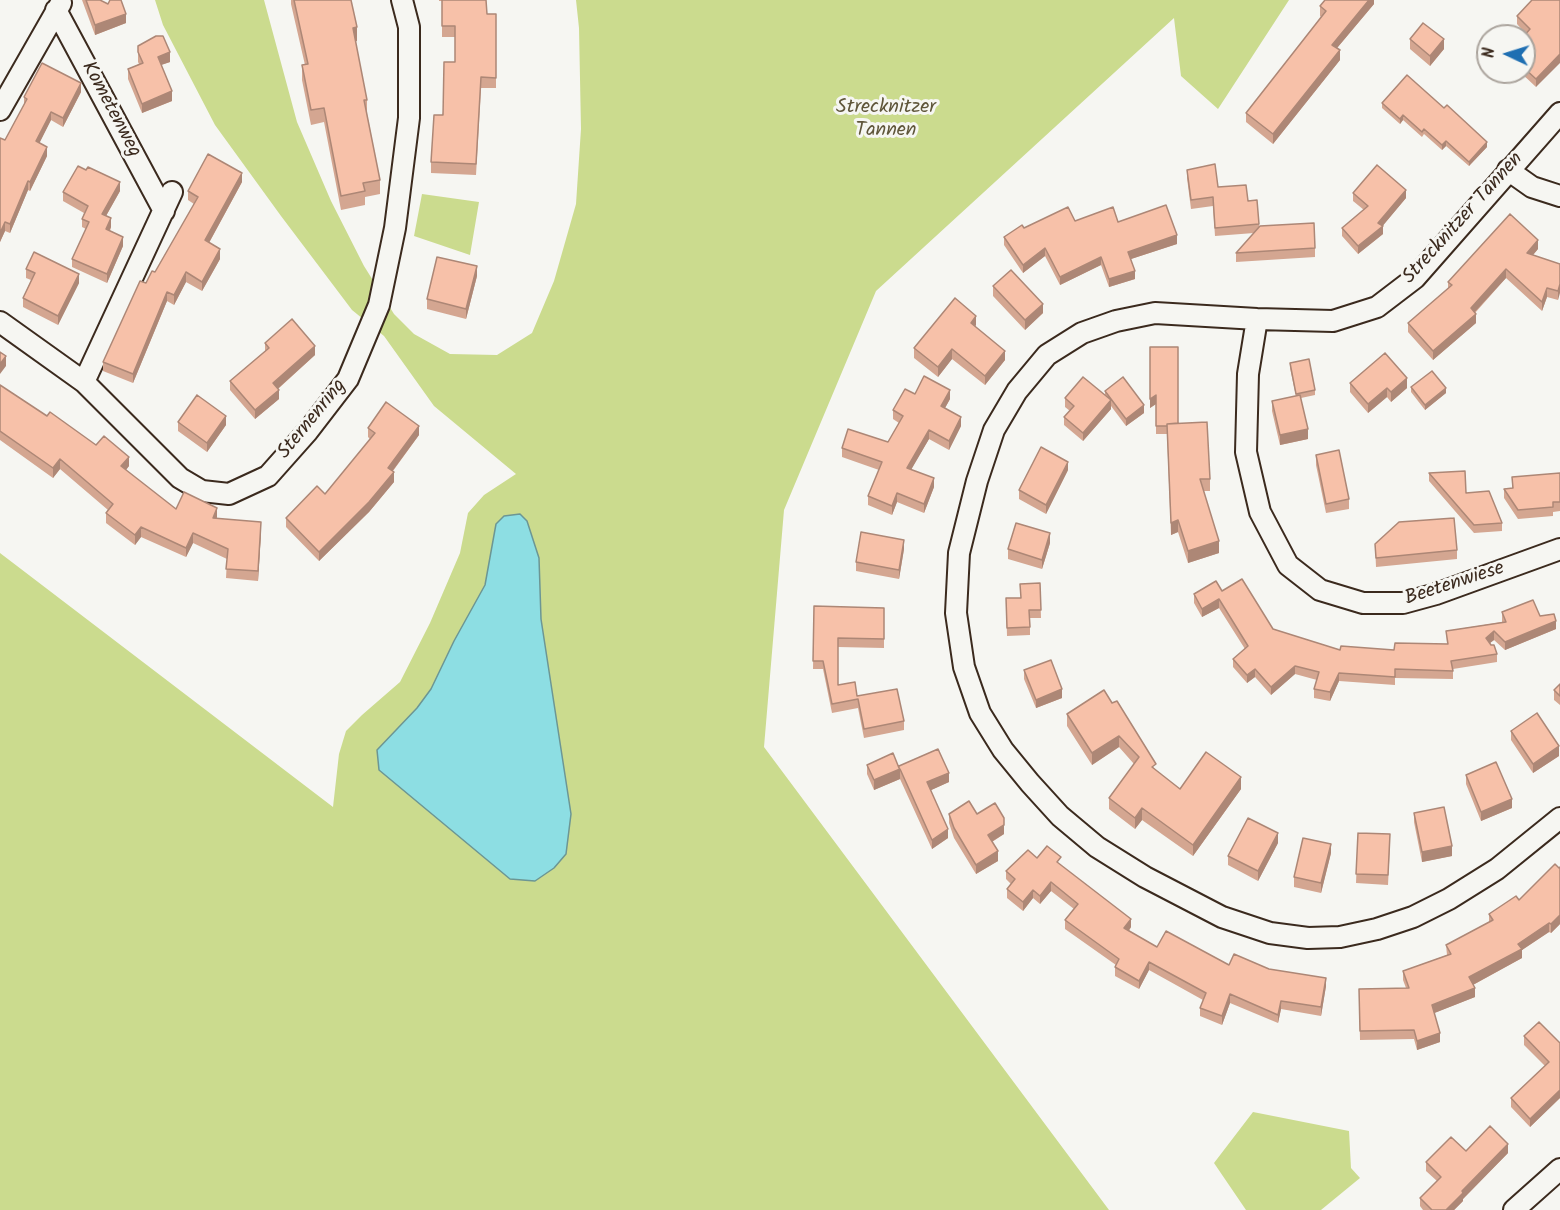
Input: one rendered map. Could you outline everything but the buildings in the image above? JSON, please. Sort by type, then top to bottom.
[{"type":"street","name":"Sternenring","points":[[0,322],[84,382],[180,478],[202,491],[229,494],[268,476],[308,431],[348,379],[379,305],[395,228],[409,118],[408,27],[402,0]]},
{"type":"street","points":[[0,110],[59,5]]},
{"type":"street","name":"Kometenweg","points":[[59,5],[164,211]]},
{"type":"street","name":"Strecknitzer Tannen","points":[[1560,113],[1415,278],[1377,307],[1333,321],[1155,313],[1116,321],[1082,333],[1047,355],[1017,391],[994,430],[977,481],[959,553],[956,613],[964,667],[980,713],[1003,750],[1030,783],[1060,816],[1097,847],[1145,877],[1222,917],[1270,933],[1308,938],[1340,937],[1377,929],[1413,917],[1449,899],[1497,869],[1560,818]]},
{"type":"street","points":[[1508,170],[1532,187],[1560,196]]},
{"type":"street","points":[[84,382],[172,192]]},
{"type":"street","name":"Beetenwiese","points":[[1257,319],[1248,374],[1246,452],[1260,512],[1288,565],[1312,584],[1320,590],[1363,603],[1403,603],[1436,594],[1560,549]]},
{"type":"street","points":[[1514,1210],[1560,1169]]},
{"type":"green space","points":[[155,0],[264,0],[297,122],[331,201],[364,266],[394,314],[414,334],[450,354],[497,355],[532,333],[554,281],[576,204],[581,129],[579,28],[576,0],[1289,0],[1218,109],[1181,76],[1174,18],[876,291],[784,510],[764,747],[1109,1210],[0,1210],[0,553],[333,807],[339,754],[346,731],[400,682],[430,623],[460,553],[468,513],[484,495],[516,474],[434,406],[384,336],[352,310],[215,125],[163,25]]},
{"type":"green space","points":[[422,194],[479,202],[470,255],[414,236]]},
{"type":"green space","points":[[1253,1112],[1349,1131],[1351,1168],[1360,1178],[1321,1210],[1246,1210],[1214,1163]]},
{"type":"water","points":[[520,514],[527,521],[539,558],[541,619],[571,814],[566,854],[554,868],[535,881],[510,879],[379,770],[377,750],[417,708],[431,689],[485,585],[496,524],[504,516]]}]
